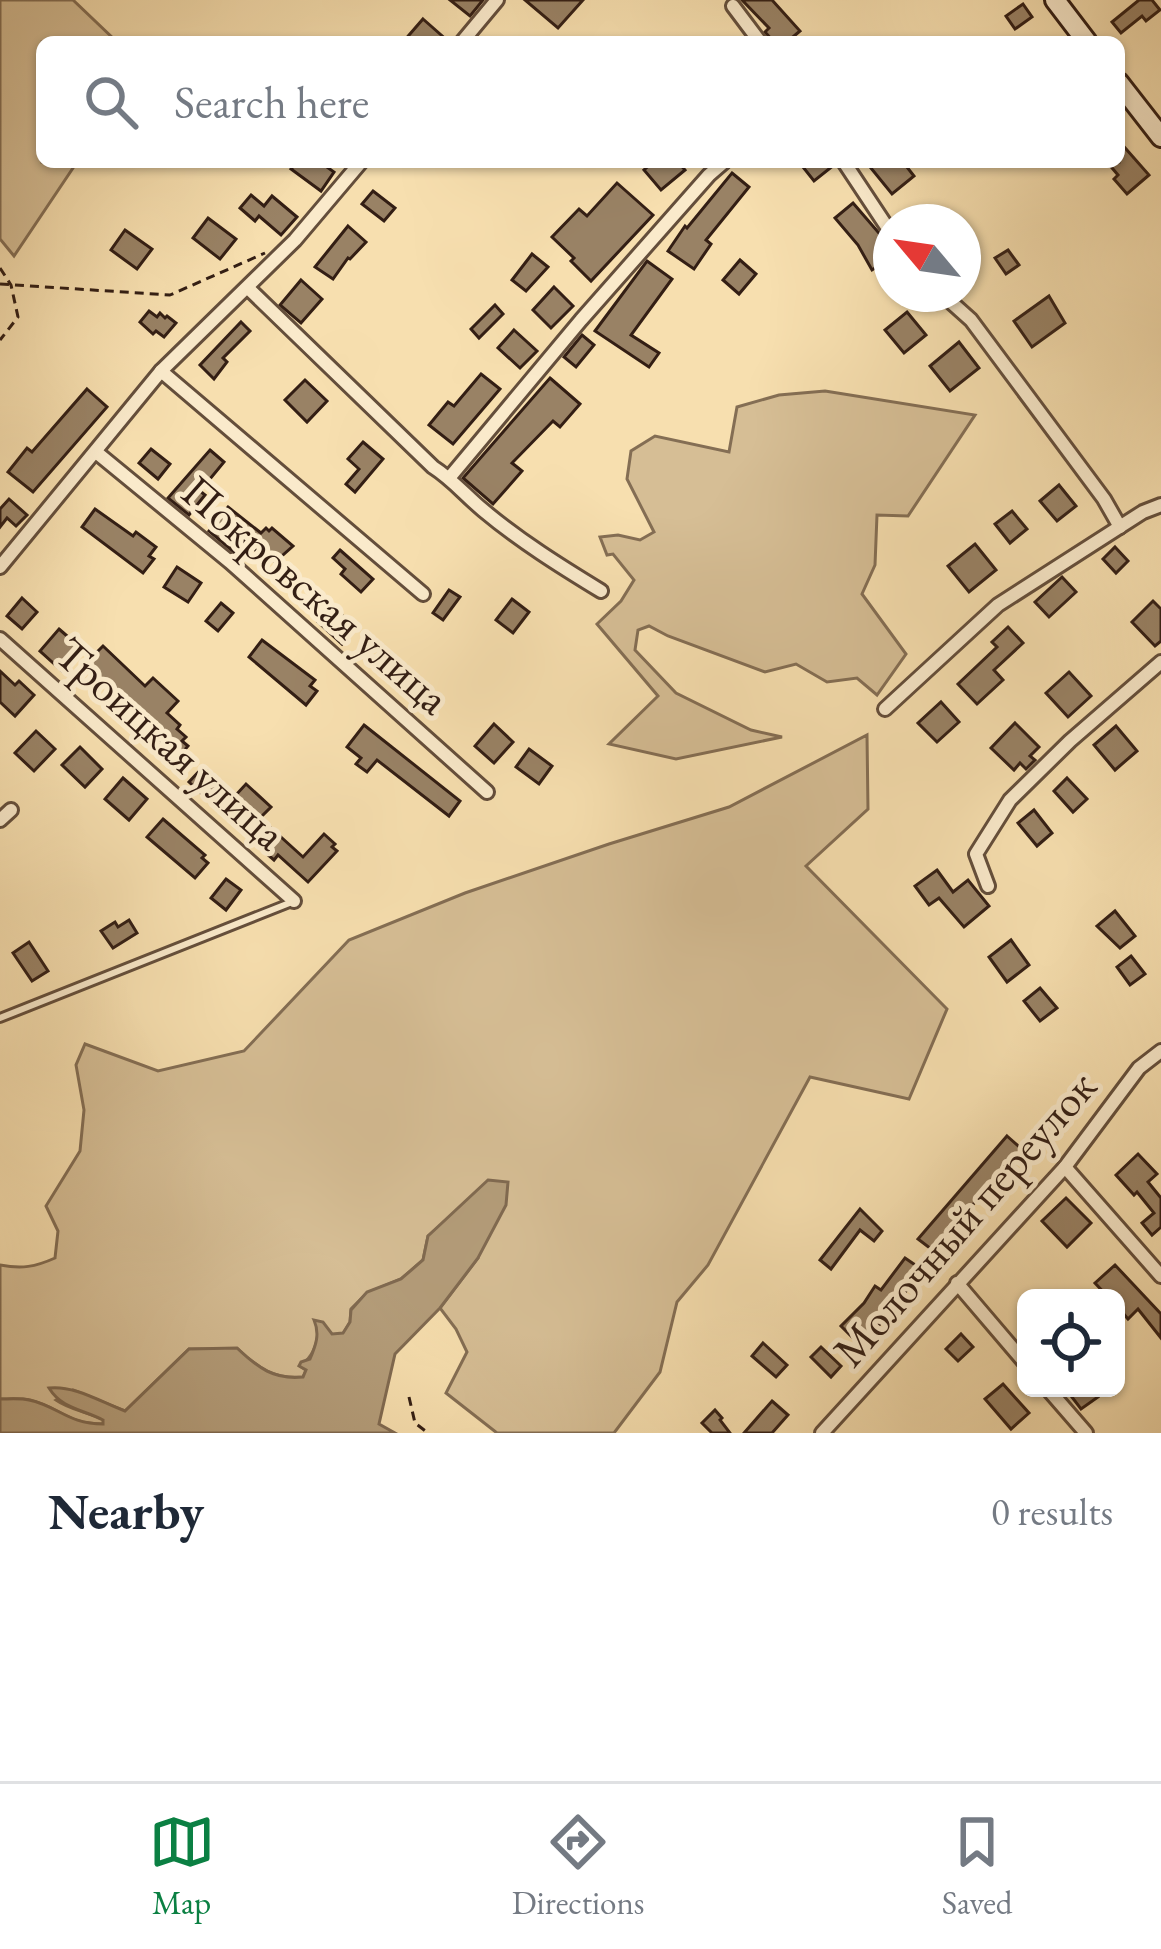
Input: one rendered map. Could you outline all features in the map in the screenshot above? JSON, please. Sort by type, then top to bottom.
[{"type":"street","points":[[467,36],[497,0]]},
{"type":"street","points":[[1055,0],[1083,36]]},
{"type":"street","points":[[733,6],[756,36]]},
{"type":"street","points":[[1125,91],[1161,137]]},
{"type":"street","points":[[0,567],[161,371],[295,240],[356,168]]},
{"type":"street","points":[[449,477],[717,168]]},
{"type":"street","points":[[848,168],[873,206]]},
{"type":"street","points":[[248,288],[479,507],[534,551],[601,591]]},
{"type":"street","points":[[962,312],[1092,482],[1120,527]]},
{"type":"street","points":[[161,371],[423,594]]},
{"type":"street","name":"Покровская улица","points":[[96,452],[230,562],[487,792]]},
{"type":"street","points":[[885,709],[998,605],[1161,505]]},
{"type":"street","name":"Троицкая улица","points":[[0,639],[294,901]]},
{"type":"street","points":[[988,886],[976,854],[1010,800],[1161,662]]},
{"type":"street","name":"Молочный переулок","points":[[822,1433],[1065,1166],[1139,1068],[1161,1051]]},
{"type":"street","points":[[1065,1166],[1161,1276]]},
{"type":"street","points":[[957,1283],[1017,1353]]},
{"type":"street","points":[[1055,1397],[1086,1433]]},
{"type":"lane","points":[[0,1018],[294,901]]},
{"type":"path","points":[[0,284],[170,296],[295,240]]},
{"type":"path","points":[[0,268],[11,285],[18,317],[0,340]]},
{"type":"path","points":[[409,1397],[415,1423],[428,1433]]},
{"type":"shaded area","points":[[0,0],[73,0],[111,36],[36,36],[36,168],[73,168],[14,256],[0,239]]},
{"type":"shaded area","points":[[825,391],[975,415],[908,516],[877,515],[875,565],[862,594],[906,654],[877,695],[857,678],[827,682],[796,664],[765,672],[649,626],[638,630],[635,650],[676,693],[751,730],[782,737],[676,759],[609,744],[658,696],[597,624],[634,580],[613,554],[607,555],[600,537],[640,540],[654,532],[627,479],[631,451],[655,436],[729,452],[737,407],[779,395]]},
{"type":"shaded area","points":[[867,735],[868,809],[806,866],[947,1009],[909,1099],[810,1077],[708,1265],[677,1302],[660,1372],[614,1433],[497,1433],[446,1393],[467,1352],[440,1308],[478,1258],[451,1216],[428,1236],[423,1260],[401,1279],[367,1293],[351,1309],[343,1334],[318,1328],[314,1350],[300,1366],[306,1370],[303,1377],[268,1371],[238,1349],[189,1349],[125,1411],[73,1390],[56,1400],[104,1420],[103,1424],[80,1421],[30,1400],[0,1399],[0,1265],[28,1266],[55,1258],[58,1231],[46,1206],[80,1151],[84,1110],[76,1065],[85,1044],[158,1071],[244,1051],[349,940],[465,893],[729,807]]},
{"type":"shaded area","points":[[488,1180],[508,1182],[506,1205],[478,1258],[440,1308],[395,1354],[379,1424],[395,1433],[0,1433],[0,1399],[29,1400],[81,1421],[103,1424],[60,1400],[49,1388],[78,1392],[125,1411],[189,1349],[237,1348],[267,1371],[303,1377],[306,1370],[299,1366],[310,1359],[316,1340],[314,1320],[323,1322],[332,1334],[343,1333],[351,1310],[367,1292],[401,1279],[423,1260],[428,1236]]},
{"type":"building","points":[[450,0],[483,0],[470,16]]},
{"type":"building","points":[[525,0],[583,0],[558,28]]},
{"type":"building","points":[[742,0],[772,0],[800,31],[794,36],[769,36],[765,32],[769,28]]},
{"type":"building","points":[[1139,0],[1152,0],[1160,10],[1146,21],[1142,16],[1121,33],[1112,22]]},
{"type":"building","points":[[1023,4],[1032,17],[1015,29],[1006,16]]},
{"type":"building","points":[[423,19],[442,36],[408,36]]},
{"type":"building","points":[[1125,148],[1149,175],[1127,194],[1114,179],[1118,175],[1112,168],[1125,168]]},
{"type":"building","points":[[328,168],[334,172],[321,191],[291,169]]},
{"type":"building","points":[[683,168],[685,170],[661,190],[644,170]]},
{"type":"building","points":[[804,168],[830,168],[814,181]]},
{"type":"building","points":[[871,168],[908,168],[914,176],[892,194]]},
{"type":"building","points":[[732,173],[749,187],[706,240],[711,244],[694,269],[668,251]]},
{"type":"building","points":[[617,183],[653,215],[591,281],[552,237],[579,209],[587,216]]},
{"type":"building","points":[[373,191],[395,208],[384,221],[362,204]]},
{"type":"building","points":[[251,195],[264,206],[272,196],[297,217],[281,235],[259,216],[255,221],[240,208]]},
{"type":"building","points":[[853,203],[873,226],[873,269],[858,245],[835,218]]},
{"type":"building","points":[[208,218],[236,239],[220,259],[193,238]]},
{"type":"building","points":[[348,226],[366,242],[333,279],[315,267]]},
{"type":"building","points":[[125,230],[152,249],[137,269],[111,250]]},
{"type":"building","points":[[1008,250],[1019,265],[1006,274],[995,258]]},
{"type":"building","points":[[532,254],[548,267],[526,291],[512,280]]},
{"type":"building","points":[[740,260],[756,274],[739,294],[723,280]]},
{"type":"building","points":[[647,261],[672,279],[631,335],[659,353],[649,367],[595,331]]},
{"type":"building","points":[[301,280],[322,299],[301,323],[280,305]]},
{"type":"building","points":[[554,287],[573,306],[551,328],[533,310]]},
{"type":"building","points":[[1049,296],[1065,323],[1032,347],[1014,321]]},
{"type":"building","points":[[495,305],[503,314],[479,338],[471,329]]},
{"type":"building","points":[[149,311],[176,323],[164,337],[140,322]]},
{"type":"building","points":[[907,312],[926,335],[904,353],[885,330]]},
{"type":"building","points":[[241,322],[250,331],[223,358],[227,362],[214,379],[200,365]]},
{"type":"building","points":[[514,330],[537,351],[520,368],[498,348]]},
{"type":"building","points":[[582,335],[594,345],[576,367],[564,357]]},
{"type":"building","points":[[959,342],[979,368],[950,391],[930,366]]},
{"type":"building","points":[[481,374],[500,389],[453,444],[429,425],[448,402],[454,406]]},
{"type":"building","points":[[550,378],[580,404],[560,427],[553,421],[512,463],[522,471],[493,504],[463,478]]},
{"type":"building","points":[[305,380],[327,401],[307,422],[285,400]]},
{"type":"building","points":[[87,389],[107,407],[33,492],[8,472]]},
{"type":"building","points":[[363,442],[383,459],[355,492],[346,484],[359,469],[348,459]]},
{"type":"building","points":[[151,449],[170,464],[158,479],[139,463]]},
{"type":"building","points":[[210,450],[224,462],[200,491],[205,495],[189,515],[168,498]]},
{"type":"building","points":[[1059,485],[1076,506],[1057,521],[1040,501]]},
{"type":"building","points":[[9,499],[27,515],[16,526],[7,518],[0,527],[0,509]]},
{"type":"building","points":[[228,507],[261,533],[272,528],[293,546],[275,562],[244,541],[235,553],[209,531]]},
{"type":"building","points":[[95,509],[156,547],[143,573],[82,527]]},
{"type":"building","points":[[1012,511],[1027,529],[1010,543],[995,524]]},
{"type":"building","points":[[975,544],[996,570],[969,592],[948,566]]},
{"type":"building","points":[[1115,547],[1128,561],[1116,573],[1103,559]]},
{"type":"building","points":[[340,550],[373,579],[361,592],[341,574],[345,569],[333,558]]},
{"type":"building","points":[[177,567],[201,583],[188,602],[164,587]]},
{"type":"building","points":[[1062,577],[1076,592],[1049,617],[1035,602]]},
{"type":"building","points":[[449,590],[460,597],[443,620],[433,613]]},
{"type":"building","points":[[22,598],[37,612],[22,629],[7,616]]},
{"type":"building","points":[[512,599],[529,612],[513,633],[496,620]]},
{"type":"building","points":[[1153,601],[1161,609],[1161,641],[1155,646],[1132,622]]},
{"type":"building","points":[[221,603],[233,613],[218,631],[206,621]]},
{"type":"building","points":[[332,606],[356,628],[342,644],[318,622]]},
{"type":"building","points":[[1008,627],[1023,643],[994,670],[1003,680],[977,704],[958,684],[997,647],[992,642]]},
{"type":"building","points":[[59,629],[82,649],[62,671],[40,651]]},
{"type":"building","points":[[262,640],[315,680],[310,686],[317,691],[306,705],[249,657]]},
{"type":"building","points":[[103,646],[145,686],[153,678],[178,701],[167,713],[180,725],[177,729],[188,746],[176,760],[158,743],[157,732],[141,717],[136,722],[117,704],[121,700],[84,665]]},
{"type":"building","points":[[0,671],[34,695],[15,716],[0,702]]},
{"type":"building","points":[[1069,672],[1091,696],[1068,717],[1046,693]]},
{"type":"building","points":[[941,702],[959,722],[937,742],[918,723]]},
{"type":"building","points":[[1015,723],[1039,747],[1026,769],[1020,763],[1014,770],[991,748]]},
{"type":"building","points":[[494,724],[513,742],[494,763],[475,746]]},
{"type":"building","points":[[364,725],[460,801],[449,816],[377,760],[367,772],[356,764],[361,758],[347,747]]},
{"type":"building","points":[[1116,726],[1137,751],[1115,770],[1094,745]]},
{"type":"building","points":[[36,731],[55,749],[34,771],[15,753]]},
{"type":"building","points":[[80,747],[102,769],[85,787],[62,765]]},
{"type":"building","points":[[529,749],[552,766],[539,784],[516,767]]},
{"type":"building","points":[[203,767],[235,796],[246,784],[271,807],[260,818],[303,857],[324,834],[337,851],[308,882],[278,855],[274,860],[189,782]]},
{"type":"building","points":[[123,778],[147,799],[129,820],[105,799]]},
{"type":"building","points":[[1067,778],[1087,799],[1073,812],[1054,791]]},
{"type":"building","points":[[1034,810],[1052,833],[1037,846],[1018,823]]},
{"type":"building","points":[[163,819],[205,855],[202,858],[208,863],[195,878],[147,837]]},
{"type":"building","points":[[937,870],[953,892],[968,880],[989,906],[964,927],[939,898],[929,905],[915,886]]},
{"type":"building","points":[[226,879],[241,890],[226,910],[211,898]]},
{"type":"building","points":[[1115,911],[1135,936],[1120,948],[1097,926]]},
{"type":"building","points":[[129,920],[137,933],[113,948],[101,931]]},
{"type":"building","points":[[1011,940],[1029,965],[1007,982],[989,957]]},
{"type":"building","points":[[29,942],[48,971],[32,981],[13,953]]},
{"type":"building","points":[[1131,956],[1145,974],[1130,985],[1117,967]]},
{"type":"building","points":[[1040,988],[1057,1008],[1040,1021],[1024,1001]]},
{"type":"building","points":[[1007,1136],[1024,1151],[1007,1170],[1003,1167],[935,1252],[918,1239]]},
{"type":"building","points":[[1138,1154],[1157,1174],[1148,1182],[1161,1198],[1161,1227],[1152,1235],[1142,1223],[1154,1213],[1116,1175]]},
{"type":"building","points":[[1066,1198],[1091,1223],[1067,1247],[1042,1221]]},
{"type":"building","points":[[860,1209],[882,1231],[874,1241],[860,1230],[831,1269],[820,1260]]},
{"type":"building","points":[[905,1258],[921,1269],[861,1346],[841,1326],[875,1286],[881,1290]]},
{"type":"building","points":[[1115,1265],[1161,1314],[1161,1338],[1138,1309],[1128,1319],[1125,1316],[1125,1289],[1101,1289],[1095,1283]]},
{"type":"building","points":[[961,1334],[973,1347],[958,1361],[946,1349]]},
{"type":"building","points":[[763,1343],[787,1365],[776,1377],[752,1356]]},
{"type":"building","points":[[821,1347],[841,1366],[831,1377],[811,1357]]},
{"type":"building","points":[[1003,1384],[1029,1413],[1011,1429],[985,1399]]},
{"type":"building","points":[[1072,1397],[1098,1397],[1081,1409]]},
{"type":"building","points":[[772,1401],[788,1415],[772,1433],[744,1433]]},
{"type":"building","points":[[715,1410],[730,1433],[712,1433],[702,1423]]}]
